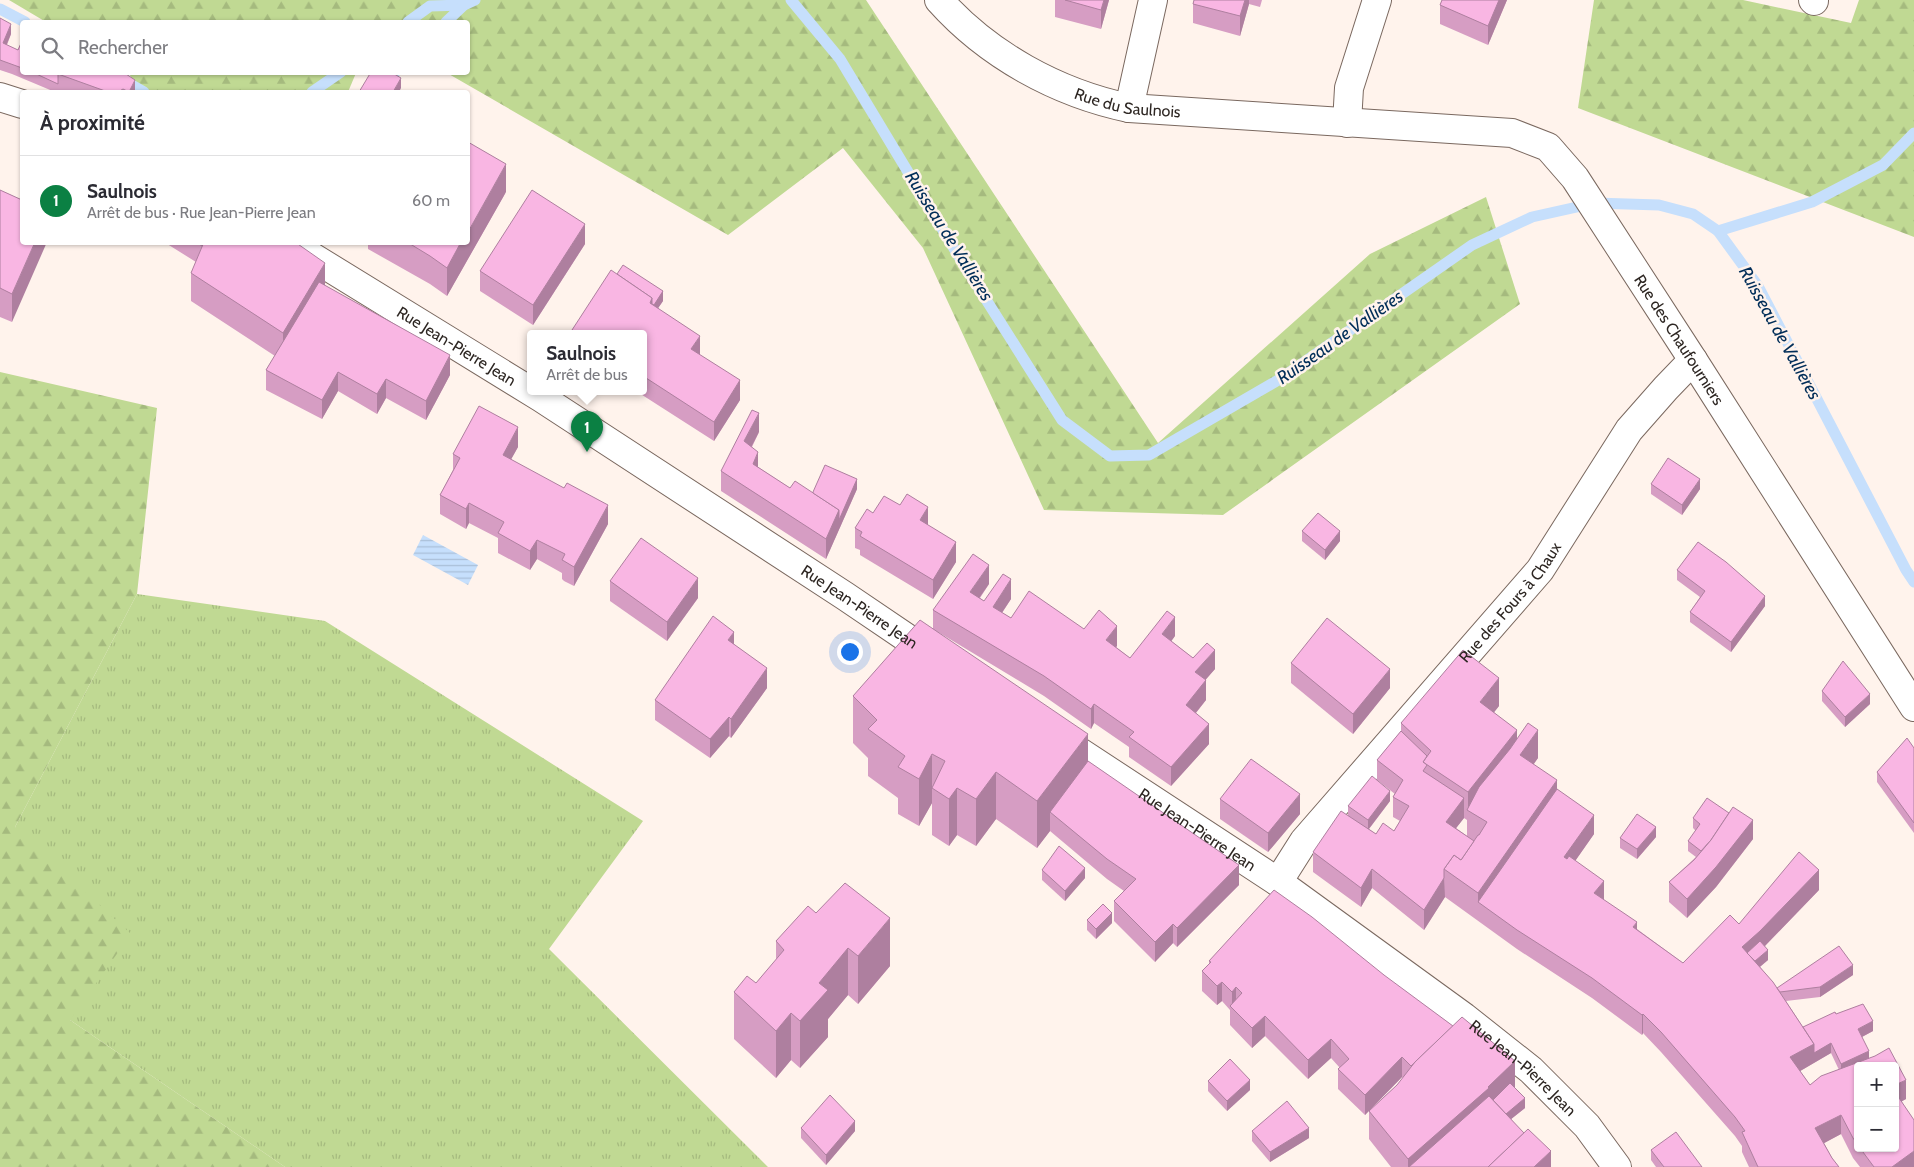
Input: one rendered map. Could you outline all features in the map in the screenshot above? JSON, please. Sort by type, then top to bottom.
[{"type":"street","name":"Rue du Saulnois","points":[[939,0],[983,40],[1020,66],[1066,89],[1102,103],[1129,108],[1346,123]]},
{"type":"street","points":[[1129,108],[1153,0]]},
{"type":"street","points":[[1346,123],[1348,88],[1377,0]]},
{"type":"street","points":[[0,96],[20,103]]},
{"type":"street","name":"Rue des Chaufourniers","points":[[1346,123],[1512,133],[1548,147],[1575,178],[1914,708]]},
{"type":"street","name":"Rue Jean-Pierre Jean","points":[[293,245],[527,389]]},
{"type":"street","name":"Rue des Fours à Chaux","points":[[1278,882],[1304,841],[1540,570],[1629,430],[1693,360]]},
{"type":"street","name":"Rue Jean-Pierre Jean","points":[[537,395],[846,596],[957,672]]},
{"type":"street","name":"Rue Jean-Pierre Jean","points":[[1037,725],[1278,882],[1464,1017],[1531,1070],[1587,1126],[1618,1167]]},
{"type":"green space","points":[[9,0],[866,0],[1158,443],[1370,254],[1486,197],[1520,304],[1223,515],[1044,510],[923,248],[843,148],[728,235],[450,75],[470,75],[470,20],[43,20]]},
{"type":"green space","points":[[1594,0],[1743,0],[1851,23],[1859,0],[1914,0],[1914,237],[1578,108]]},
{"type":"green space","points":[[130,75],[355,75],[349,90],[137,90]]},
{"type":"green space","points":[[0,372],[157,408],[137,594],[15,827],[131,934],[70,1020],[285,1167],[0,1167]]},
{"type":"green space","points":[[137,594],[325,621],[643,821],[549,949],[768,1167],[285,1167],[70,1020],[15,827]]},
{"type":"water","points":[[423,535],[478,565],[468,585],[413,555]]},
{"type":"building","points":[[1065,0],[1104,0],[1101,10]]},
{"type":"building","points":[[1194,0],[1245,0],[1240,16],[1193,4]]},
{"type":"building","points":[[1442,0],[1499,0],[1488,26],[1440,5]]},
{"type":"building","points":[[0,18],[11,24],[3,43],[18,50],[20,46],[20,67],[0,60]]},
{"type":"building","points":[[38,75],[58,75],[58,84]]},
{"type":"building","points":[[61,75],[128,75],[135,80],[130,90],[102,90]]},
{"type":"building","points":[[369,75],[396,75],[401,78],[394,90],[360,90]]},
{"type":"building","points":[[470,143],[506,164],[470,228]]},
{"type":"building","points":[[0,190],[20,199],[20,245],[34,245],[12,294],[0,288]]},
{"type":"building","points":[[532,190],[585,224],[533,305],[480,271]]},
{"type":"building","points":[[203,245],[299,245],[325,263],[283,333],[191,273]]},
{"type":"building","points":[[412,245],[459,245],[447,268]]},
{"type":"building","points":[[623,265],[663,291],[654,305],[652,304],[652,298],[617,274]]},
{"type":"building","points":[[611,270],[652,298],[650,303],[700,336],[691,349],[740,380],[714,422],[647,379],[647,330],[572,330]]},
{"type":"building","points":[[319,282],[450,355],[426,401],[386,379],[377,394],[338,372],[322,400],[266,370]]},
{"type":"building","points":[[479,406],[518,427],[503,455],[564,488],[567,483],[608,505],[574,567],[562,560],[565,554],[537,540],[530,551],[498,533],[504,522],[469,503],[466,509],[440,495],[460,458],[453,454]]},
{"type":"building","points":[[752,410],[759,413],[744,441],[758,452],[753,464],[790,488],[795,481],[839,510],[826,539],[721,471]]},
{"type":"building","points":[[1668,458],[1700,479],[1682,505],[1651,484]]},
{"type":"building","points":[[825,465],[857,479],[839,520],[839,510],[813,493]]},
{"type":"building","points":[[907,494],[928,507],[920,520],[956,542],[933,580],[860,536],[862,532],[855,528],[867,509],[873,513],[884,496],[900,505]]},
{"type":"building","points":[[1318,513],[1340,531],[1325,550],[1302,531]]},
{"type":"building","points":[[641,538],[698,578],[667,622],[610,581]]},
{"type":"building","points":[[1698,542],[1726,562],[1765,596],[1731,642],[1690,612],[1705,591],[1677,570]]},
{"type":"building","points":[[973,554],[989,565],[970,592],[984,601],[1003,574],[1011,579],[993,607],[1011,618],[1029,591],[1084,629],[1099,610],[1117,626],[1106,640],[1130,658],[1167,611],[1175,617],[1162,634],[1193,658],[1207,643],[1215,650],[1195,672],[1206,680],[1186,705],[1209,724],[1171,767],[1129,737],[1134,732],[1094,704],[1091,709],[1044,676],[933,610]]},
{"type":"building","points":[[713,616],[734,632],[728,640],[767,668],[731,719],[729,717],[710,739],[655,700]]},
{"type":"building","points":[[1327,618],[1390,669],[1353,714],[1291,663]]},
{"type":"building","points":[[920,620],[1088,734],[1037,801],[996,772],[976,799],[957,788],[949,799],[932,788],[945,761],[932,754],[919,779],[898,767],[905,756],[868,729],[877,720],[853,696]]},
{"type":"building","points":[[1463,650],[1499,678],[1480,702],[1517,730],[1468,792],[1423,762],[1431,751],[1401,723]]},
{"type":"building","points":[[1843,661],[1870,694],[1845,717],[1822,691]]},
{"type":"building","points":[[1528,723],[1538,730],[1520,755],[1557,780],[1478,893],[1444,869],[1454,855],[1461,860],[1487,822],[1467,810],[1479,787],[1510,749]]},
{"type":"building","points":[[1401,731],[1427,756],[1423,762],[1427,765],[1423,771],[1464,798],[1446,822],[1474,841],[1461,860],[1454,855],[1444,869],[1444,878],[1424,910],[1372,869],[1361,888],[1313,852],[1341,811],[1376,834],[1383,823],[1394,831],[1409,806],[1393,797],[1403,780],[1377,760]]},
{"type":"building","points":[[1907,738],[1914,748],[1914,823],[1877,772]]},
{"type":"building","points":[[1251,759],[1300,794],[1268,833],[1220,799]]},
{"type":"building","points":[[1088,761],[1239,865],[1177,928],[1173,924],[1155,942],[1114,901],[1136,879],[1107,859],[1050,812]]},
{"type":"building","points":[[1372,776],[1390,791],[1368,820],[1348,806]]},
{"type":"building","points":[[1557,789],[1594,815],[1564,857],[1567,859],[1569,856],[1604,881],[1594,893],[1637,922],[1633,927],[1683,963],[1730,915],[1739,924],[1799,852],[1819,870],[1742,947],[1773,982],[1814,1044],[1790,1057],[1810,1085],[1821,1076],[1854,1064],[1854,1139],[1841,1115],[1815,1128],[1839,1167],[1758,1167],[1742,1132],[1745,1131],[1735,1117],[1643,1014],[1478,902]]},
{"type":"building","points":[[1707,798],[1729,813],[1711,840],[1701,851],[1688,841],[1700,824],[1693,818]]},
{"type":"building","points":[[1733,807],[1753,820],[1716,867],[1687,899],[1669,882],[1694,860],[1711,840]]},
{"type":"building","points":[[1637,814],[1656,827],[1637,849],[1620,838]]},
{"type":"building","points":[[1059,846],[1085,868],[1065,891],[1042,870]]},
{"type":"building","points":[[845,883],[890,918],[858,956],[848,948],[819,983],[828,990],[800,1021],[791,1013],[776,1031],[734,992],[747,976],[756,983],[784,950],[776,941],[808,906],[816,913]]},
{"type":"building","points":[[1274,890],[1453,1026],[1411,1066],[1402,1057],[1365,1095],[1338,1069],[1349,1059],[1331,1039],[1308,1060],[1265,1016],[1252,1028],[1230,1006],[1242,993],[1236,987],[1232,992],[1222,982],[1217,986],[1202,971]]},
{"type":"building","points":[[1103,904],[1112,913],[1096,929],[1087,920]]},
{"type":"building","points":[[1760,941],[1768,950],[1755,961],[1747,953]]},
{"type":"building","points":[[1839,946],[1853,965],[1820,987],[1780,992],[1777,988]]},
{"type":"building","points":[[1863,1004],[1873,1021],[1858,1029],[1869,1051],[1841,1064],[1831,1043],[1814,1053],[1814,1044],[1803,1027],[1835,1012],[1836,1014]]},
{"type":"building","points":[[1462,1017],[1515,1061],[1489,1088],[1408,1159],[1369,1111],[1397,1085],[1415,1062]]},
{"type":"building","points":[[1889,1048],[1896,1062],[1859,1062],[1875,1056]]},
{"type":"building","points":[[1230,1059],[1250,1080],[1227,1101],[1208,1081]]},
{"type":"building","points":[[1899,1067],[1906,1080],[1899,1083]]},
{"type":"building","points":[[1510,1083],[1525,1098],[1506,1114],[1493,1100]]},
{"type":"building","points":[[830,1095],[855,1121],[826,1155],[801,1128]]},
{"type":"building","points":[[1489,1096],[1524,1133],[1488,1167],[1409,1167]]},
{"type":"building","points":[[1899,1098],[1914,1120],[1914,1151],[1892,1167],[1874,1167],[1863,1152],[1899,1152]]},
{"type":"building","points":[[1287,1101],[1309,1128],[1270,1152],[1252,1131]]},
{"type":"building","points":[[1528,1129],[1551,1151],[1534,1167],[1488,1167]]},
{"type":"building","points":[[1676,1132],[1702,1167],[1664,1167],[1651,1150]]},
{"type":"waterway","name":"Ruisseau de Vallières","points":[[448,20],[464,5],[475,0]]},
{"type":"waterway","name":"Ruisseau de Vallières","points":[[791,0],[840,59],[961,260],[1062,420],[1110,456],[1149,455],[1280,379],[1472,245],[1532,217],[1595,203],[1659,205],[1693,214],[1718,231],[1758,286],[1914,582]]},
{"type":"waterway","name":"Ruisseau de Vallières","points":[[411,20],[430,6],[464,5]]},
{"type":"waterway","name":"Ruisseau de Vallières","points":[[0,9],[21,20]]},
{"type":"waterway","name":"Ruisseau de Vallières","points":[[114,75],[140,90]]},
{"type":"waterway","name":"Ruisseau de Vallières","points":[[315,90],[337,75]]},
{"type":"waterway","name":"Ruisseau de Vallières","points":[[383,90],[393,75]]},
{"type":"waterway","points":[[1718,231],[1812,202],[1883,165],[1914,133]]},
{"type":"place","name":"Saulnois","points":[[587,452]]}]
